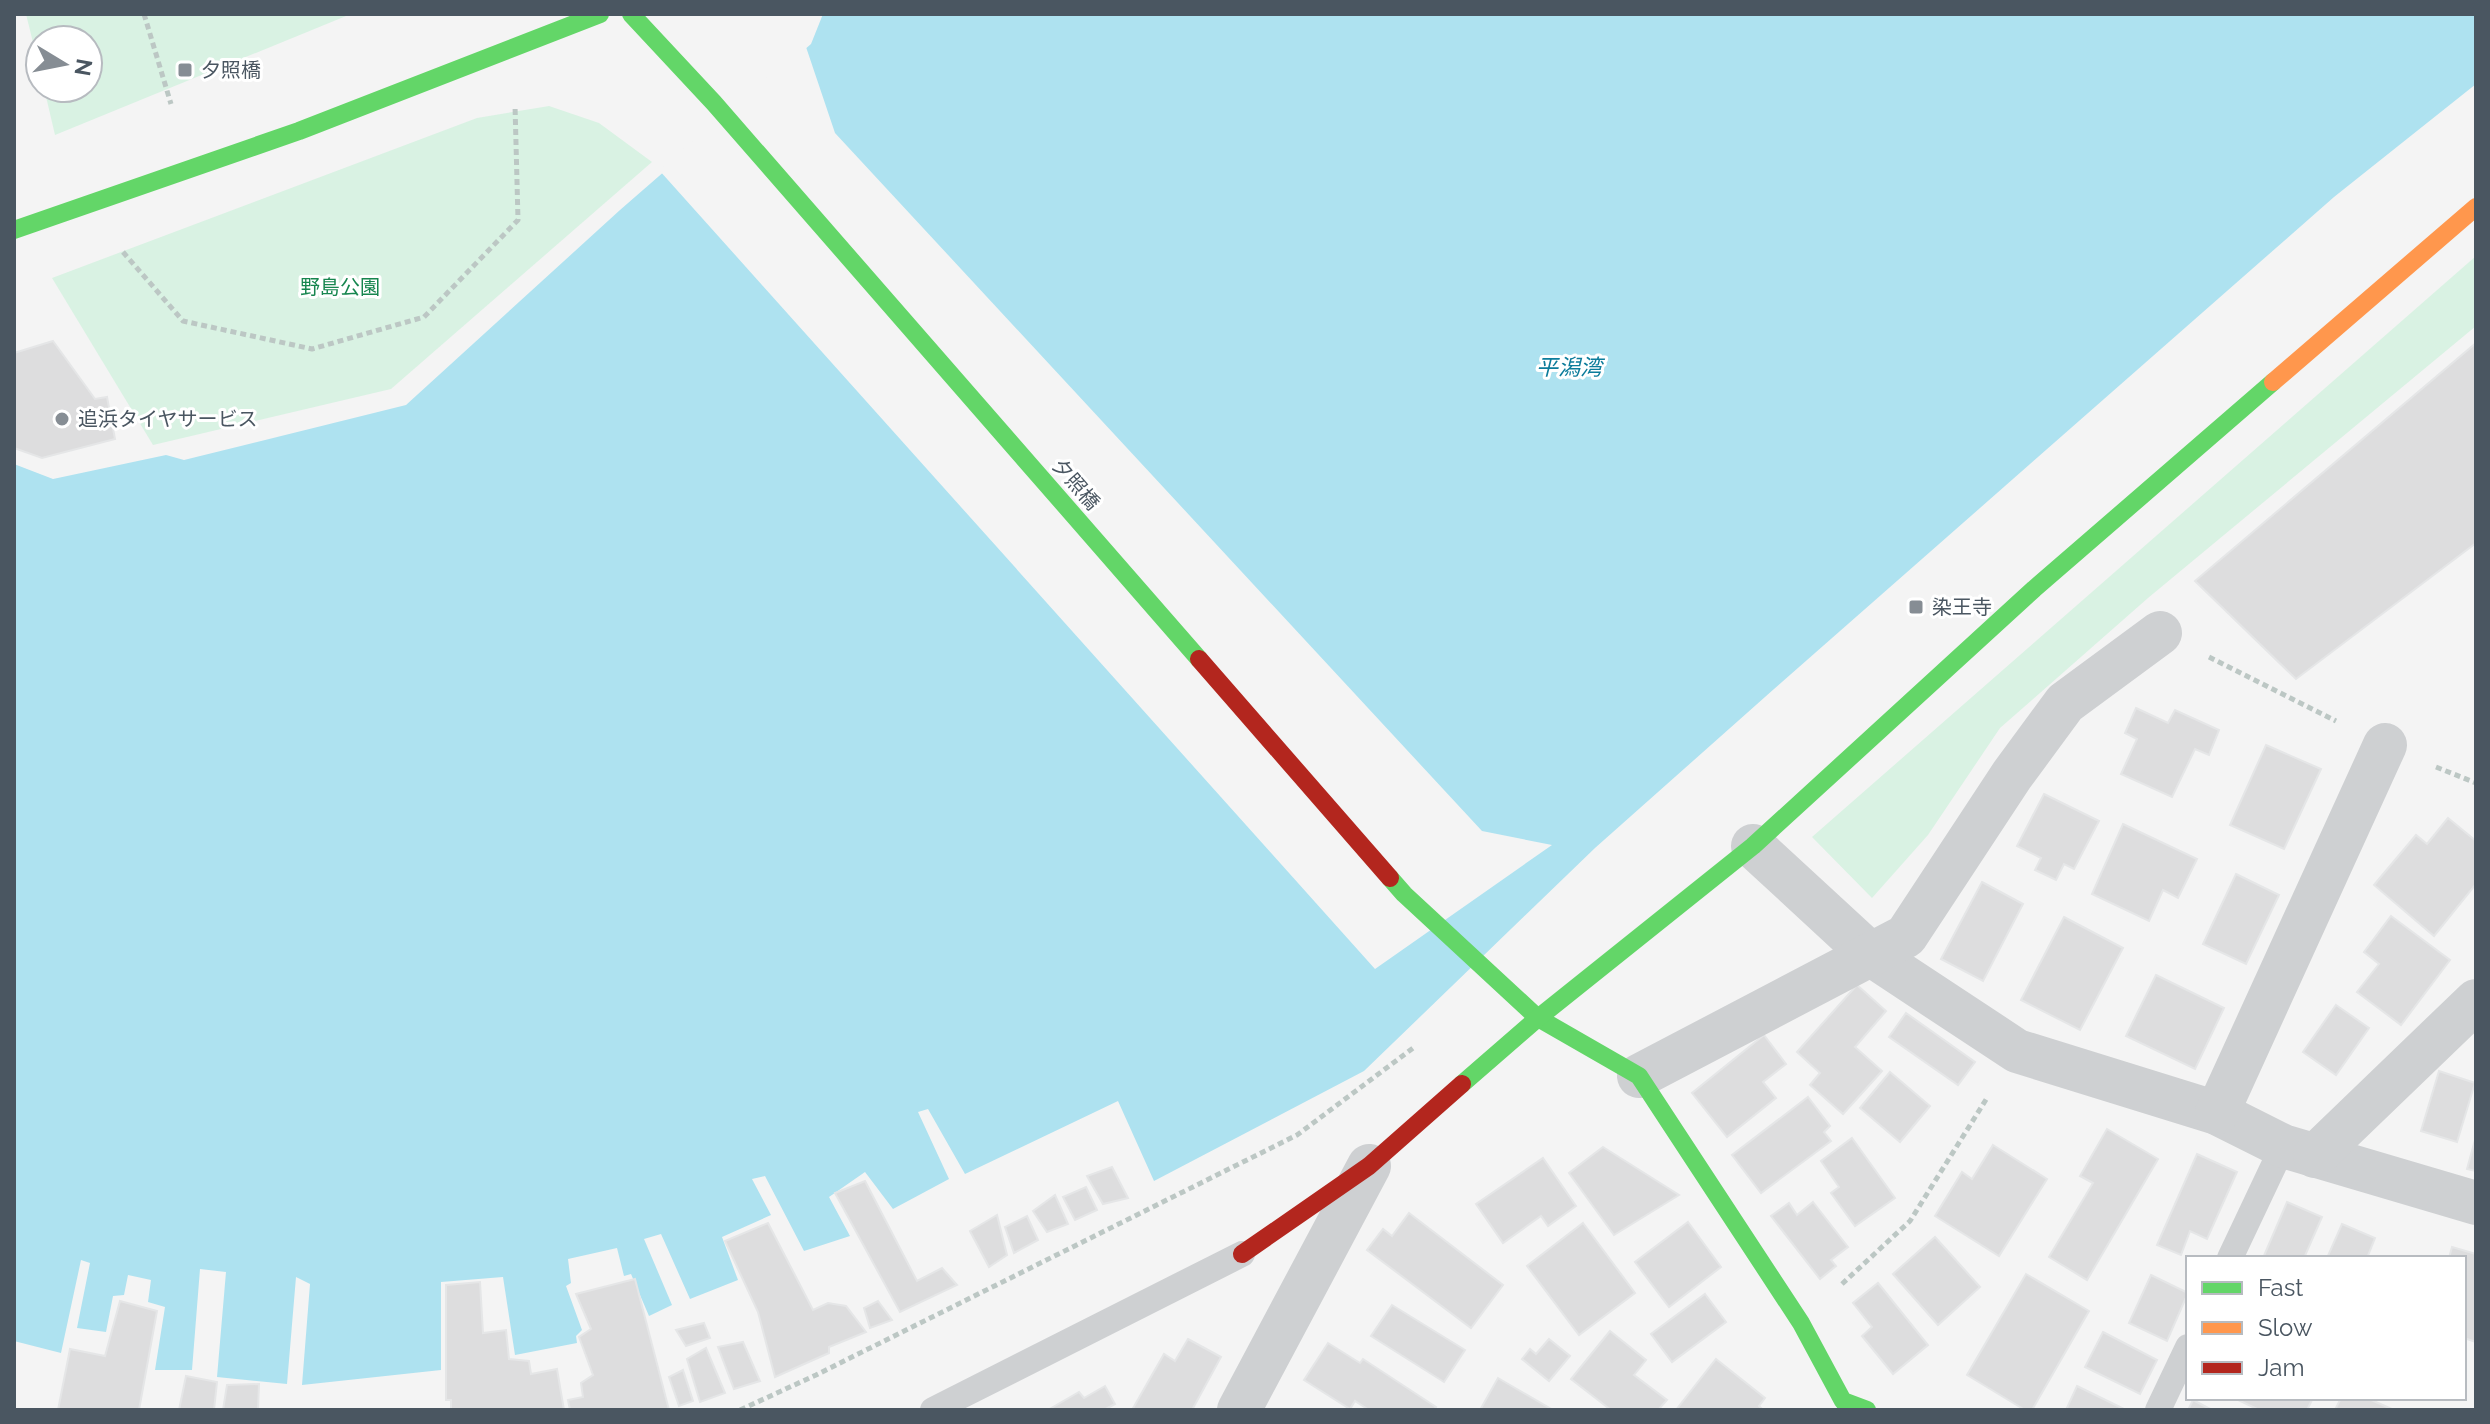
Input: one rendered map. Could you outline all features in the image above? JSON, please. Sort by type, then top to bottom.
[{"type":"street","points":[[14,230],[299,131],[600,14]]},
{"type":"street","name":"夕照橋","points":[[631,14],[714,103],[1404,894],[1538,1018],[1639,1076]]},
{"type":"street","points":[[1242,1254],[1369,1166],[1538,1018],[1753,846],[2034,589],[2476,207]]},
{"type":"street","points":[[1849,1407],[1801,1323],[1639,1076],[1906,936],[2012,775],[2065,703],[2160,633]]},
{"type":"street","points":[[2217,1113],[2385,745]]},
{"type":"street","points":[[1753,846],[1870,954],[2017,1051],[2217,1113],[2299,1151],[2476,1203]]},
{"type":"street","points":[[2299,1151],[2476,1001]]},
{"type":"street","points":[[1239,1410],[1369,1166]]},
{"type":"lane","points":[[2231,1256],[2299,1151]]},
{"type":"lane","points":[[933,1410],[1242,1254]]},
{"type":"lane","points":[[2158,1410],[2186,1351]]},
{"type":"path","points":[[144,14],[171,104]]},
{"type":"path","points":[[122,251],[183,321],[255,337],[312,349],[424,317],[518,220],[516,112]]},
{"type":"path","points":[[2160,633],[2385,745],[2476,783]]},
{"type":"path","points":[[740,1410],[1297,1135],[1421,1042]]},
{"type":"path","points":[[1801,1323],[1910,1221],[2017,1051]]},
{"type":"green space","points":[[26,14],[351,14],[55,135],[48,104],[104,104],[104,24],[28,24]]},
{"type":"green space","name":"野島公園","points":[[549,106],[599,123],[652,162],[391,389],[153,445],[52,278],[477,118]]},
{"type":"green space","points":[[2476,256],[2476,326],[2148,598],[2000,728],[1928,835],[1872,898],[1812,837]]},
{"type":"water","name":"平潟湾","points":[[823,14],[2476,14],[2476,84],[2334,197],[1774,689],[1595,848],[1364,1071],[1154,1181],[1118,1101],[965,1174],[928,1109],[918,1112],[949,1179],[893,1209],[865,1172],[829,1197],[850,1236],[804,1251],[765,1176],[752,1179],[771,1215],[722,1237],[738,1280],[690,1299],[661,1234],[644,1239],[672,1305],[649,1316],[631,1274],[624,1276],[617,1248],[568,1259],[571,1283],[566,1286],[582,1330],[576,1336],[577,1343],[515,1355],[503,1277],[441,1282],[441,1370],[302,1385],[310,1284],[296,1277],[287,1384],[217,1377],[226,1272],[200,1269],[192,1370],[155,1370],[165,1307],[148,1302],[151,1280],[128,1275],[124,1295],[113,1296],[106,1332],[77,1328],[90,1263],[81,1260],[61,1353],[14,1341],[14,464],[53,479],[166,455],[184,460],[406,405],[620,210],[811,44]]},
{"type":"pier","points":[[805,44],[835,133],[1482,831],[1552,845],[1375,969],[659,170]]},
{"type":"building","name":"追浜タイヤサービス","points":[[53,341],[95,399],[107,397],[115,439],[42,458],[14,448],[14,353]]},
{"type":"building","points":[[2476,343],[2476,543],[2296,679],[2195,581]]},
{"type":"building","points":[[2136,708],[2168,723],[2175,710],[2219,730],[2209,755],[2195,749],[2172,797],[2121,774],[2137,739],[2125,733]]},
{"type":"building","points":[[2266,745],[2321,769],[2284,849],[2230,825]]},
{"type":"building","points":[[2044,794],[2099,821],[2074,869],[2064,864],[2056,880],[2035,870],[2041,858],[2017,846]]},
{"type":"building","points":[[2448,818],[2476,841],[2476,884],[2434,936],[2374,885],[2416,835],[2427,844]]},
{"type":"building","points":[[2123,824],[2197,859],[2178,898],[2163,890],[2149,921],[2092,894]]},
{"type":"building","points":[[2236,874],[2279,895],[2246,964],[2203,944]]},
{"type":"building","points":[[1982,882],[2023,904],[1983,981],[1941,959]]},
{"type":"building","points":[[2391,916],[2450,960],[2401,1025],[2357,992],[2379,964],[2364,952]]},
{"type":"building","points":[[2064,917],[2123,948],[2080,1030],[2021,1000]]},
{"type":"building","points":[[2156,975],[2224,1008],[2195,1069],[2126,1036]]},
{"type":"building","points":[[1857,985],[1886,1011],[1855,1047],[1882,1071],[1843,1114],[1810,1085],[1820,1073],[1797,1052]]},
{"type":"building","points":[[2336,1005],[2369,1028],[2336,1075],[2303,1052]]},
{"type":"building","points":[[1906,1013],[1975,1062],[1958,1085],[1889,1037]]},
{"type":"building","points":[[1764,1035],[1786,1064],[1763,1082],[1776,1098],[1727,1137],[1692,1093]]},
{"type":"building","points":[[2439,1071],[2475,1083],[2457,1142],[2421,1131]]},
{"type":"building","points":[[1890,1072],[1930,1106],[1900,1142],[1860,1108]]},
{"type":"building","points":[[1808,1097],[1830,1126],[1824,1132],[1831,1141],[1761,1193],[1732,1155]]},
{"type":"building","points":[[2107,1129],[2158,1159],[2087,1280],[2049,1257],[2093,1183],[2080,1176]]},
{"type":"building","points":[[2476,1136],[2476,1171],[2467,1169]]},
{"type":"building","points":[[1852,1138],[1895,1198],[1855,1226],[1831,1193],[1839,1187],[1821,1161]]},
{"type":"building","points":[[1993,1145],[2047,1179],[1999,1256],[1935,1216],[1962,1172],[1972,1179]]},
{"type":"building","points":[[1603,1147],[1679,1195],[1614,1235],[1569,1173]]},
{"type":"building","points":[[2197,1154],[2237,1172],[2207,1239],[2190,1231],[2181,1255],[2157,1245]]},
{"type":"building","points":[[1543,1158],[1576,1206],[1548,1226],[1541,1216],[1503,1243],[1476,1204]]},
{"type":"building","points":[[1112,1167],[1128,1198],[1103,1204],[1087,1176]]},
{"type":"building","points":[[865,1181],[917,1281],[942,1268],[957,1285],[900,1312],[835,1193]]},
{"type":"building","points":[[1086,1187],[1097,1210],[1075,1220],[1063,1197]]},
{"type":"building","points":[[1055,1195],[1068,1224],[1047,1232],[1033,1211]]},
{"type":"building","points":[[1813,1202],[1848,1247],[1831,1260],[1836,1266],[1820,1279],[1771,1216],[1789,1203],[1797,1215]]},
{"type":"building","points":[[2287,1202],[2322,1217],[2305,1256],[2264,1256]]},
{"type":"building","points":[[1409,1213],[1503,1285],[1471,1328],[1367,1250],[1383,1229],[1392,1236]]},
{"type":"building","points":[[997,1215],[1007,1255],[989,1267],[970,1231]]},
{"type":"building","points":[[1027,1216],[1038,1240],[1014,1253],[1005,1227]]},
{"type":"building","points":[[1688,1222],[1721,1267],[1669,1307],[1635,1262]]},
{"type":"building","points":[[768,1223],[813,1310],[828,1303],[846,1306],[866,1332],[829,1347],[829,1353],[775,1377],[758,1312],[725,1241]]},
{"type":"building","points":[[1583,1223],[1635,1293],[1579,1335],[1527,1266]]},
{"type":"building","points":[[2342,1224],[2375,1238],[2368,1256],[2328,1256]]},
{"type":"building","points":[[1935,1237],[1980,1287],[1938,1325],[1893,1274]]},
{"type":"building","points":[[2452,1247],[2476,1254],[2476,1342],[2466,1339],[2466,1256],[2450,1256]]},
{"type":"building","points":[[2026,1274],[2089,1311],[2032,1410],[2025,1410],[1967,1375]]},
{"type":"building","points":[[2151,1275],[2186,1292],[2167,1341],[2129,1323]]},
{"type":"building","points":[[635,1279],[669,1410],[570,1410],[568,1400],[583,1397],[581,1383],[593,1375],[579,1337],[591,1329],[576,1294]]},
{"type":"building","points":[[480,1282],[483,1333],[506,1330],[509,1359],[529,1361],[531,1374],[557,1369],[564,1410],[451,1410],[451,1400],[446,1400],[446,1285]]},
{"type":"building","points":[[1878,1283],[1928,1345],[1893,1374],[1862,1336],[1872,1327],[1853,1303]]},
{"type":"building","points":[[1705,1294],[1726,1322],[1672,1362],[1651,1334]]},
{"type":"building","points":[[120,1301],[157,1311],[139,1410],[58,1410],[70,1349],[105,1356]]},
{"type":"building","points":[[878,1301],[892,1320],[870,1328],[864,1308]]},
{"type":"building","points":[[1392,1305],[1465,1350],[1444,1382],[1371,1336]]},
{"type":"building","points":[[704,1323],[710,1338],[686,1346],[676,1330]]},
{"type":"building","points":[[1610,1331],[1646,1360],[1634,1375],[1667,1400],[1658,1410],[1611,1410],[1571,1379]]},
{"type":"building","points":[[2103,1332],[2157,1360],[2140,1394],[2085,1367]]},
{"type":"building","points":[[1188,1339],[1221,1357],[1192,1410],[1132,1410],[1164,1354],[1175,1361]]},
{"type":"building","points":[[1549,1339],[1570,1356],[1549,1381],[1522,1359],[1530,1349],[1536,1354]]},
{"type":"building","points":[[743,1342],[760,1381],[734,1389],[718,1347]]},
{"type":"building","points":[[1328,1343],[1360,1363],[1363,1359],[1436,1407],[1434,1410],[1369,1410],[1355,1401],[1350,1409],[1304,1380]]},
{"type":"building","points":[[706,1348],[725,1393],[700,1402],[687,1359]]},
{"type":"building","points":[[1716,1359],[1765,1398],[1759,1406],[1763,1410],[1676,1410]]},
{"type":"building","points":[[683,1370],[693,1401],[679,1406],[669,1377]]},
{"type":"building","points":[[186,1376],[217,1382],[214,1410],[179,1410]]},
{"type":"building","points":[[1498,1378],[1553,1410],[1480,1410]]},
{"type":"building","points":[[259,1384],[258,1410],[223,1410],[227,1385]]},
{"type":"building","points":[[1105,1386],[1115,1404],[1104,1410],[1048,1410],[1079,1392],[1084,1398]]},
{"type":"building","points":[[2077,1386],[2126,1410],[2066,1410]]},
{"type":"building","points":[[2193,1400],[2212,1410],[2188,1410]]},
{"type":"building","points":[[2238,1400],[2312,1400],[2307,1410],[2259,1410]]},
{"type":"building","points":[[2340,1400],[2372,1400],[2394,1410],[2335,1410]]},
{"type":"traffic: fast","points":[[14,230],[299,131],[600,14]]},
{"type":"traffic: fast","points":[[631,14],[714,103],[1199,659]]},
{"type":"traffic: fast","points":[[1462,1084],[1538,1018],[1753,846],[2034,589],[2273,382]]},
{"type":"traffic: fast","points":[[1390,878],[1538,1018],[1639,1076],[1801,1323],[1843,1401],[1867,1410]]},
{"type":"traffic: slow","points":[[2273,382],[2476,207]]},
{"type":"traffic: jam","points":[[1199,659],[1390,878]]},
{"type":"traffic: jam","points":[[1242,1254],[1369,1166],[1462,1084]]},
{"type":"place","name":"夕照橋","points":[[185,70]]},
{"type":"place","name":"追浜タイヤサービス","points":[[62,419]]},
{"type":"place","name":"染王寺","points":[[1916,607]]}]
